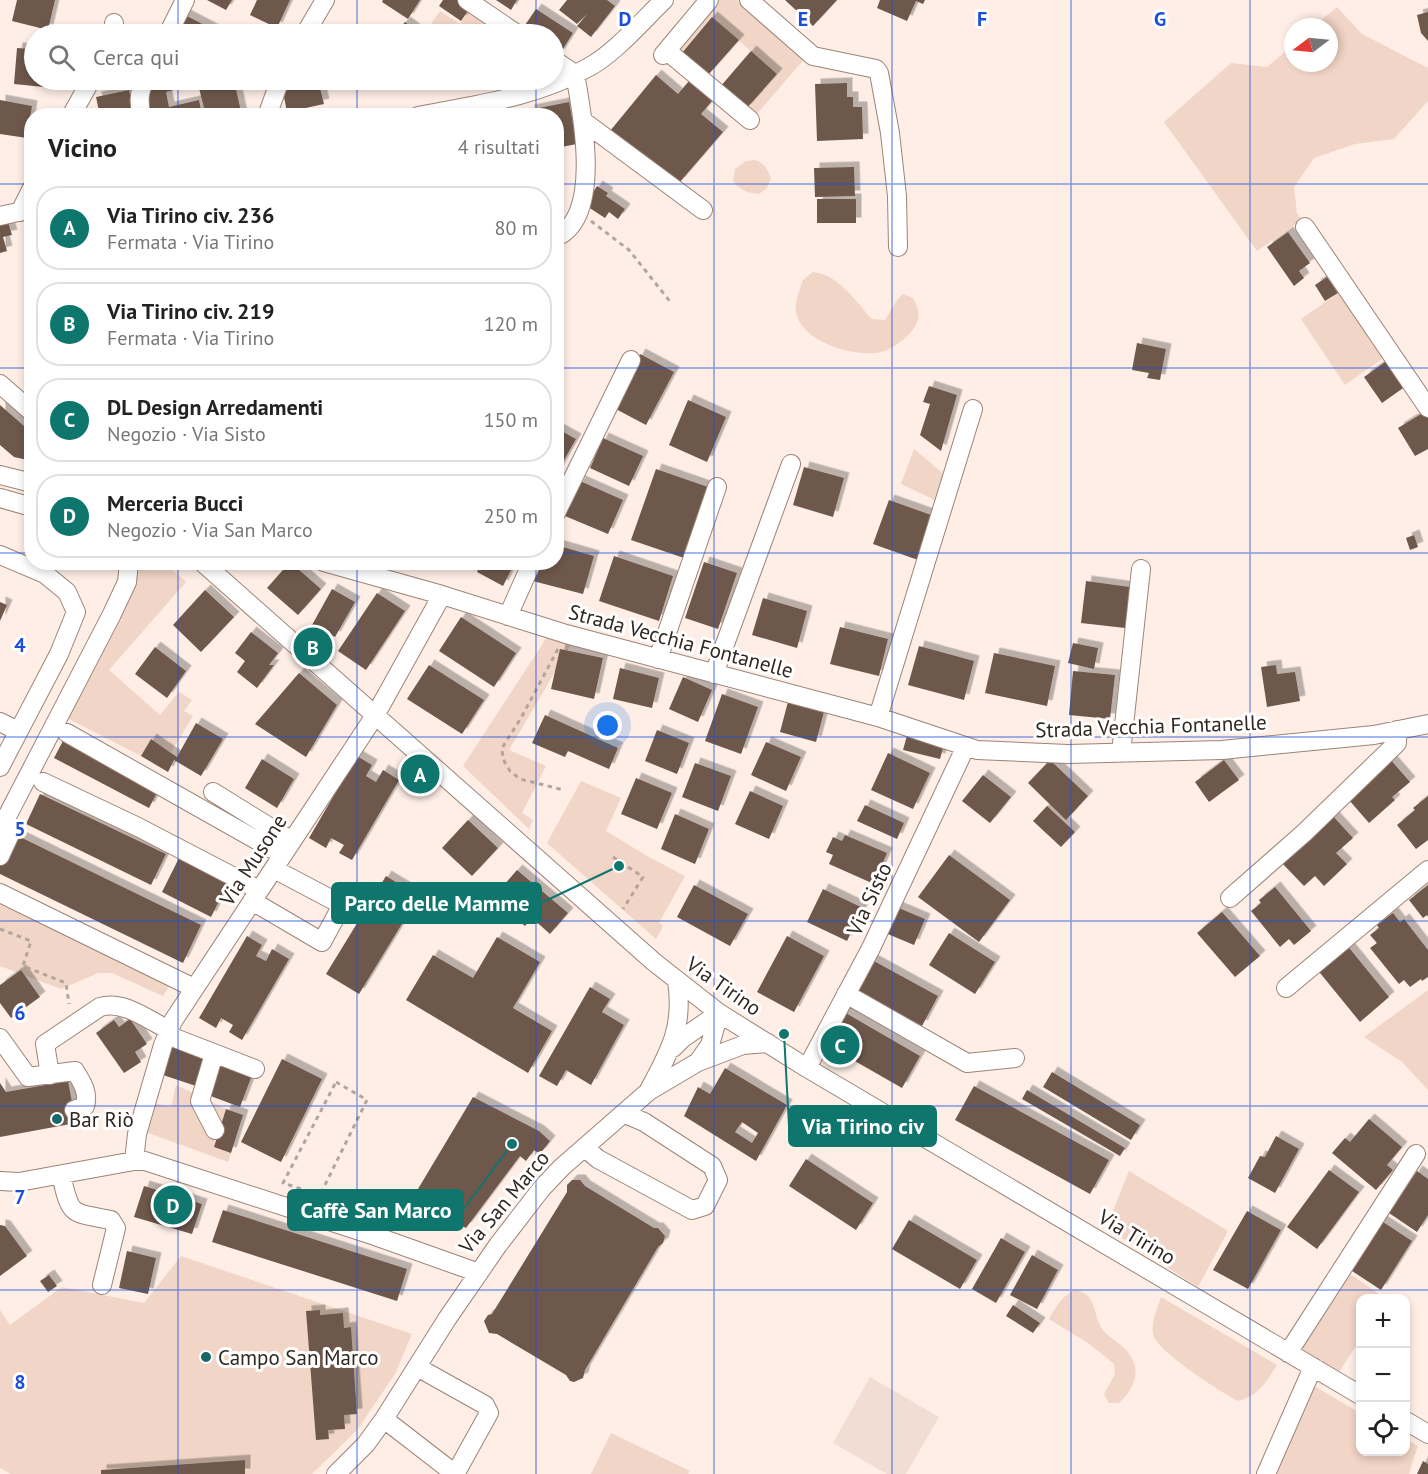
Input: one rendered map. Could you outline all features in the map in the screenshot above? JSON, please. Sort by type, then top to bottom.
[{"type":"street","points":[[173,24],[185,0]]},
{"type":"street","points":[[311,24],[325,0]]},
{"type":"street","points":[[467,0],[502,24]]},
{"type":"street","points":[[564,78],[590,67],[664,0]]},
{"type":"street","points":[[709,0],[665,53],[750,120]]},
{"type":"street","points":[[749,0],[813,57],[876,69],[879,73],[890,134],[897,196],[898,247]]},
{"type":"street","points":[[564,67],[574,74],[583,121],[587,162],[584,192],[574,224],[564,234]]},
{"type":"street","points":[[75,108],[85,90]]},
{"type":"street","points":[[140,108],[141,90]]},
{"type":"street","points":[[270,108],[276,90]]},
{"type":"street","points":[[457,108],[535,90]]},
{"type":"street","points":[[583,121],[703,210]]},
{"type":"street","points":[[0,216],[24,210]]},
{"type":"street","points":[[1305,227],[1428,408]]},
{"type":"street","points":[[564,497],[631,360]]},
{"type":"street","points":[[0,384],[24,405]]},
{"type":"street","points":[[878,717],[973,409]]},
{"type":"street","points":[[714,674],[791,464]]},
{"type":"street","points":[[0,475],[24,481]]},
{"type":"street","points":[[658,659],[717,487]]},
{"type":"street","points":[[0,498],[24,505]]},
{"type":"street","points":[[0,555],[24,565]]},
{"type":"street","points":[[1121,753],[1141,569]]},
{"type":"street","points":[[0,766],[4,748],[18,731],[59,654],[76,612],[67,592],[45,574],[36,570]]},
{"type":"street","points":[[0,855],[5,831],[112,614],[127,582],[128,570]]},
{"type":"street","name":"Via Tirino","points":[[211,570],[676,981],[719,1013],[807,1068],[1356,1393]]},
{"type":"street","name":"Strada Vecchia Fontanelle","points":[[373,570],[442,595],[566,634],[878,717],[977,750],[1068,754],[1222,750],[1374,735],[1428,724]]},
{"type":"street","points":[[508,616],[528,570]]},
{"type":"street","name":"Via Musone","points":[[134,1161],[137,1134],[173,1021],[376,714],[442,595]]},
{"type":"street","points":[[0,722],[18,731]]},
{"type":"street","points":[[1230,898],[1304,833],[1397,743],[1397,730]]},
{"type":"street","points":[[67,733],[283,855]]},
{"type":"street","name":"Via Sisto","points":[[807,1068],[871,948],[966,746]]},
{"type":"street","points":[[43,782],[138,827],[256,896],[322,942],[342,905],[213,792]]},
{"type":"street","points":[[1286,988],[1428,870]]},
{"type":"street","points":[[0,893],[194,988]]},
{"type":"street","name":"Via San Marco","points":[[649,1091],[670,1052],[679,1017],[680,999],[676,981]]},
{"type":"street","points":[[845,997],[967,1063],[1014,1058]]},
{"type":"street","points":[[845,997],[963,1075]]},
{"type":"street","points":[[50,1075],[45,1044],[100,1007],[110,1005],[120,1005],[168,1033],[214,1054],[255,1069]]},
{"type":"street","points":[[698,1062],[710,1045],[719,1013]]},
{"type":"street","name":"Via San Marco","points":[[670,1052],[683,1038],[719,1013]]},
{"type":"street","points":[[0,1038],[28,1077],[75,1071],[84,1087],[87,1100],[85,1106],[74,1110]]},
{"type":"street","name":"Via San Marco","points":[[134,1161],[146,1161],[164,1166],[479,1273],[542,1188],[649,1091],[698,1062],[743,1045],[768,1043]]},
{"type":"street","points":[[214,1054],[200,1101],[215,1130]]},
{"type":"street","points":[[585,1148],[598,1158],[692,1210],[705,1206],[718,1180],[712,1166],[644,1122],[625,1114]]},
{"type":"street","points":[[1288,1353],[1416,1154]]},
{"type":"street","points":[[0,1181],[19,1182],[134,1161]]},
{"type":"street","points":[[61,1175],[69,1205],[77,1214],[111,1220],[116,1228],[102,1285]]},
{"type":"street","points":[[336,1474],[366,1444],[384,1419],[479,1273]]},
{"type":"street","points":[[384,1419],[450,1470],[458,1469],[489,1413],[485,1405],[417,1367]]},
{"type":"street","points":[[1266,1474],[1313,1367]]},
{"type":"street","points":[[1410,1423],[1428,1434]]},
{"type":"path","points":[[578,211],[629,250],[672,304]]},
{"type":"path","points":[[564,790],[520,779],[510,771],[503,759],[502,748],[521,718],[566,634]]},
{"type":"path","points":[[613,857],[643,878],[623,909]]},
{"type":"path","points":[[0,929],[31,942],[23,966],[66,983],[69,1004]]},
{"type":"path","points":[[336,1082],[367,1100],[320,1195],[283,1183],[336,1082]]},
{"type":"shaded area","points":[[716,0],[737,0],[806,57],[755,116],[746,109],[777,74],[712,17],[682,53],[676,47]]},
{"type":"shaded area","points":[[1337,7],[1362,34],[1428,68],[1428,101],[1394,139],[1355,144],[1314,158],[1294,187],[1297,213],[1302,220],[1257,251],[1164,122],[1231,63],[1267,67],[1284,53],[1284,72],[1338,72],[1338,18],[1324,18]]},
{"type":"shaded area","points":[[470,9],[491,23],[490,24],[460,24]]},
{"type":"shaded area","points":[[440,11],[460,24],[431,24]]},
{"type":"shaded area","points":[[754,160],[763,164],[771,178],[767,188],[759,194],[745,191],[733,181],[735,169],[746,161]]},
{"type":"shaded area","points":[[813,272],[838,283],[872,319],[885,320],[903,294],[913,298],[918,319],[913,330],[892,348],[881,352],[844,350],[818,339],[800,323],[796,312],[803,280]]},
{"type":"shaded area","points":[[1344,289],[1388,355],[1345,385],[1301,319]]},
{"type":"shaded area","points":[[914,449],[945,475],[939,502],[901,484]]},
{"type":"shaded area","points":[[128,570],[173,570],[186,582],[109,670],[160,715],[179,692],[192,700],[184,711],[193,716],[171,752],[151,739],[141,756],[67,718]]},
{"type":"shaded area","points":[[547,637],[572,643],[509,750],[546,766],[522,813],[533,820],[529,829],[463,766]]},
{"type":"shaded area","points":[[581,781],[621,798],[606,831],[685,876],[659,923],[663,926],[656,939],[547,843]]},
{"type":"shaded area","points":[[0,905],[171,983],[163,996],[112,973],[98,973],[61,989],[0,966]]},
{"type":"shaded area","points":[[1428,990],[1428,1090],[1402,1062],[1364,1037]]},
{"type":"shaded area","points":[[176,1085],[226,1109],[214,1146],[231,1153],[228,1162],[143,1131],[151,1102],[171,1107]]},
{"type":"shaded area","points":[[1129,1171],[1228,1231],[1198,1287],[1106,1228]]},
{"type":"shaded area","name":"Campo San Marco","points":[[181,1256],[412,1334],[395,1374],[357,1430],[312,1474],[11,1474],[0,1468],[0,1310],[10,1325],[62,1287],[144,1303]]},
{"type":"shaded area","points":[[1347,1272],[1379,1294],[1356,1294],[1356,1346],[1339,1372],[1301,1349]]},
{"type":"shaded area","points":[[1075,1290],[1088,1296],[1102,1329],[1123,1347],[1133,1361],[1135,1376],[1133,1383],[1119,1403],[1109,1403],[1104,1394],[1115,1374],[1114,1364],[1088,1343],[1049,1319],[1062,1299]]},
{"type":"shaded area","points":[[1161,1297],[1277,1365],[1270,1377],[1251,1396],[1238,1401],[1190,1370],[1165,1350],[1153,1334],[1153,1324]]},
{"type":"shaded area","points":[[870,1377],[939,1417],[906,1474],[887,1474],[833,1443]]},
{"type":"shaded area","points":[[1314,1386],[1356,1411],[1356,1456],[1410,1456],[1410,1441],[1418,1446],[1409,1474],[1274,1474]]},
{"type":"shaded area","points":[[611,1433],[690,1471],[688,1474],[591,1474]]},
{"type":"building","points":[[17,0],[55,0],[49,24],[24,24],[12,21]]},
{"type":"building","points":[[207,0],[232,0],[226,10]]},
{"type":"building","points":[[257,0],[290,0],[279,24],[269,24],[250,15]]},
{"type":"building","points":[[383,0],[420,0],[408,19],[382,2]]},
{"type":"building","points":[[443,0],[458,0],[470,8],[461,21],[439,6]]},
{"type":"building","points":[[496,0],[517,0],[511,10]]},
{"type":"building","points":[[567,0],[607,0],[615,6],[591,37],[577,26],[588,13],[577,24],[559,10]]},
{"type":"building","points":[[785,0],[837,0],[813,26]]},
{"type":"building","points":[[880,0],[925,0],[923,4],[916,1],[907,21],[877,8]]},
{"type":"building","points":[[536,9],[559,24],[526,24]]},
{"type":"building","points":[[1428,12],[1428,41],[1421,33],[1417,15]]},
{"type":"building","points":[[183,14],[202,24],[178,24]]},
{"type":"building","points":[[712,17],[739,40],[708,75],[682,53]]},
{"type":"building","points":[[564,27],[573,33],[564,47]]},
{"type":"building","points":[[17,48],[24,48],[24,85],[14,84]]},
{"type":"building","points":[[751,51],[777,74],[746,109],[720,87]]},
{"type":"building","points":[[656,75],[678,94],[689,81],[712,101],[701,114],[723,132],[679,183],[610,131]]},
{"type":"building","points":[[847,83],[847,97],[853,97],[853,107],[862,107],[863,139],[817,141],[815,84]]},
{"type":"building","points":[[129,90],[132,108],[98,108],[96,97]]},
{"type":"building","points":[[145,90],[174,90],[166,92],[169,107],[199,100],[200,108],[149,108]]},
{"type":"building","points":[[200,90],[236,90],[240,108],[204,108]]},
{"type":"building","points":[[283,90],[320,90],[324,104],[306,108],[286,108]]},
{"type":"building","points":[[0,100],[32,106],[32,108],[24,108],[24,138],[0,134]]},
{"type":"building","points":[[569,102],[577,144],[564,146],[564,108],[539,108]]},
{"type":"building","points":[[854,167],[855,196],[815,197],[814,168]]},
{"type":"building","points":[[597,186],[608,193],[606,196],[625,209],[618,219],[609,212],[605,218],[585,205]]},
{"type":"building","points":[[817,199],[856,199],[856,223],[817,223]]},
{"type":"building","points":[[8,222],[12,235],[3,237],[7,251],[0,253],[0,224]]},
{"type":"building","points":[[1288,232],[1310,263],[1299,271],[1304,278],[1294,286],[1267,247]]},
{"type":"building","points":[[1327,277],[1338,293],[1325,301],[1315,285]]},
{"type":"building","points":[[1137,343],[1166,349],[1160,380],[1147,378],[1149,373],[1132,370]]},
{"type":"building","points":[[640,354],[674,372],[646,425],[612,407]]},
{"type":"building","points":[[1388,360],[1406,386],[1382,403],[1364,377]]},
{"type":"building","points":[[929,386],[957,395],[941,451],[920,435],[930,404],[923,402]]},
{"type":"building","points":[[688,400],[726,417],[707,462],[669,445]]},
{"type":"building","points":[[0,405],[24,426],[24,459],[14,457],[0,445]]},
{"type":"building","points":[[1426,411],[1428,449],[1415,456],[1398,428]]},
{"type":"building","points":[[564,432],[576,439],[564,460]]},
{"type":"building","points":[[603,438],[643,456],[629,486],[590,468]]},
{"type":"building","points":[[804,467],[844,478],[833,517],[793,505]]},
{"type":"building","points":[[656,469],[708,487],[684,558],[631,540]]},
{"type":"building","points":[[580,481],[623,500],[608,534],[565,516]]},
{"type":"building","points":[[889,500],[934,516],[918,560],[873,544]]},
{"type":"building","points":[[1414,535],[1418,547],[1410,550],[1406,538]]},
{"type":"building","points":[[564,547],[594,556],[583,594],[529,580],[534,570],[564,570]]},
{"type":"building","points":[[614,556],[673,576],[659,621],[599,601]]},
{"type":"building","points":[[704,562],[737,573],[718,629],[685,618]]},
{"type":"building","points":[[283,570],[299,570],[321,589],[298,615],[267,588]]},
{"type":"building","points":[[478,570],[511,570],[503,586],[477,572]]},
{"type":"building","points":[[1086,581],[1130,587],[1125,628],[1081,623]]},
{"type":"building","points":[[332,589],[355,602],[335,637],[312,625]]},
{"type":"building","points":[[205,590],[234,617],[201,652],[173,625]]},
{"type":"building","points":[[377,593],[405,611],[366,670],[338,651]]},
{"type":"building","points":[[763,598],[807,611],[797,648],[752,635]]},
{"type":"building","points":[[0,602],[7,605],[0,621]]},
{"type":"building","points":[[461,617],[516,653],[494,687],[439,651]]},
{"type":"building","points":[[840,627],[888,639],[879,676],[830,664]]},
{"type":"building","points":[[251,632],[278,653],[269,665],[274,665],[257,688],[237,672],[245,661],[235,653]]},
{"type":"building","points":[[1073,643],[1098,648],[1094,669],[1068,663]]},
{"type":"building","points":[[919,646],[974,661],[964,700],[908,685]]},
{"type":"building","points":[[155,647],[186,671],[167,698],[135,674]]},
{"type":"building","points":[[560,649],[603,658],[594,699],[551,689]]},
{"type":"building","points":[[994,653],[1055,666],[1047,706],[985,693]]},
{"type":"building","points":[[429,665],[484,700],[462,734],[407,699]]},
{"type":"building","points":[[1276,665],[1277,674],[1295,672],[1300,701],[1267,707],[1261,667]]},
{"type":"building","points":[[620,668],[659,678],[652,708],[613,699]]},
{"type":"building","points":[[1073,671],[1115,675],[1110,719],[1069,715]]},
{"type":"building","points":[[299,673],[337,705],[306,757],[255,724]]},
{"type":"building","points":[[683,677],[712,690],[698,722],[669,709]]},
{"type":"building","points":[[722,694],[758,707],[741,754],[705,741]]},
{"type":"building","points":[[789,698],[825,708],[816,742],[780,732]]},
{"type":"building","points":[[545,715],[618,748],[609,769],[568,751],[565,757],[532,743]]},
{"type":"building","points":[[196,723],[223,739],[201,776],[174,760],[168,772],[141,756],[151,739],[177,757]]},
{"type":"building","points":[[657,730],[689,743],[677,774],[645,761]]},
{"type":"building","points":[[908,732],[945,741],[940,759],[903,750]]},
{"type":"building","points":[[65,737],[160,787],[149,808],[54,758]]},
{"type":"building","points":[[766,742],[801,757],[786,791],[751,775]]},
{"type":"building","points":[[888,753],[930,773],[913,809],[871,790]]},
{"type":"building","points":[[357,756],[372,765],[366,776],[376,782],[383,770],[399,780],[352,860],[339,853],[344,845],[331,838],[326,848],[309,838]]},
{"type":"building","points":[[262,759],[294,779],[277,808],[245,788]]},
{"type":"building","points":[[1390,759],[1410,782],[1392,797],[1395,800],[1369,823],[1349,800],[1369,783],[1366,780]]},
{"type":"building","points":[[1050,760],[1088,796],[1066,820],[1028,783]]},
{"type":"building","points":[[1224,760],[1239,780],[1209,802],[1195,782]]},
{"type":"building","points":[[695,763],[731,776],[718,811],[682,797]]},
{"type":"building","points":[[983,775],[1011,797],[990,823],[962,801]]},
{"type":"building","points":[[636,778],[672,793],[657,829],[621,814]]},
{"type":"building","points":[[750,791],[783,806],[769,839],[735,824]]},
{"type":"building","points":[[40,794],[166,854],[151,885],[26,824]]},
{"type":"building","points":[[1428,796],[1428,840],[1416,849],[1397,825]]},
{"type":"building","points":[[865,805],[904,823],[897,839],[857,821]]},
{"type":"building","points":[[1047,806],[1075,832],[1061,847],[1033,821]]},
{"type":"building","points":[[675,814],[709,829],[695,864],[661,849]]},
{"type":"building","points":[[1332,815],[1353,838],[1336,853],[1347,864],[1324,886],[1315,876],[1304,886],[1281,862]]},
{"type":"building","points":[[468,820],[498,848],[472,876],[442,848]]},
{"type":"building","points":[[14,834],[201,925],[183,963],[0,874],[0,864]]},
{"type":"building","points":[[845,835],[887,853],[874,884],[829,864],[833,855],[826,852],[833,837],[842,841]]},
{"type":"building","points":[[949,855],[1010,900],[979,942],[918,897]]},
{"type":"building","points":[[179,858],[228,883],[211,917],[162,892]]},
{"type":"building","points":[[517,870],[568,913],[550,934],[532,918],[525,926],[492,899]]},
{"type":"building","points":[[386,876],[419,896],[359,994],[326,974]]},
{"type":"building","points":[[694,885],[748,914],[730,946],[677,917]]},
{"type":"building","points":[[1428,885],[1428,917],[1427,915],[1423,918],[1409,900]]},
{"type":"building","points":[[1275,887],[1311,931],[1294,945],[1289,939],[1280,947],[1251,911],[1261,903],[1259,900]]},
{"type":"building","points":[[823,889],[863,908],[847,941],[807,922]]},
{"type":"building","points":[[894,906],[925,919],[914,945],[883,932]]},
{"type":"building","points":[[1222,912],[1260,956],[1235,977],[1197,933]]},
{"type":"building","points":[[1393,913],[1400,922],[1404,919],[1428,950],[1428,977],[1410,987],[1404,980],[1399,984],[1370,948],[1377,943],[1370,935],[1379,928],[1377,925]]},
{"type":"building","points":[[949,933],[995,962],[975,994],[929,965]]},
{"type":"building","points":[[247,936],[262,945],[256,956],[266,961],[272,949],[289,959],[242,1040],[229,1032],[233,1025],[221,1018],[216,1028],[199,1018]]},
{"type":"building","points":[[787,936],[824,956],[794,1012],[757,992]]},
{"type":"building","points":[[497,937],[540,962],[513,1008],[552,1031],[528,1073],[406,1000],[433,955],[473,978]]},
{"type":"building","points":[[1346,944],[1389,997],[1360,1022],[1316,968]]},
{"type":"building","points":[[872,960],[938,996],[922,1026],[856,990]]},
{"type":"building","points":[[21,970],[40,997],[11,1018],[0,1003],[0,985]]},
{"type":"building","points":[[590,987],[610,999],[602,1012],[624,1025],[591,1085],[566,1070],[557,1086],[539,1076]]},
{"type":"building","points":[[844,1012],[920,1056],[902,1088],[825,1044]]},
{"type":"building","points":[[130,1019],[147,1044],[135,1052],[141,1062],[124,1073],[96,1033],[114,1020],[119,1027]]},
{"type":"building","points":[[173,1045],[211,1057],[202,1088],[163,1075]]},
{"type":"building","points":[[223,1058],[254,1070],[240,1107],[208,1095]]},
{"type":"building","points":[[282,1059],[322,1079],[281,1162],[241,1142]]},
{"type":"building","points":[[725,1068],[787,1105],[756,1161],[684,1116],[698,1087],[710,1094]],"holes":[[[742,1122],[758,1133],[752,1143],[735,1132]]]},
{"type":"building","points":[[1052,1072],[1140,1125],[1131,1140],[1043,1087]]},
{"type":"building","points":[[68,1081],[76,1123],[0,1137],[0,1083],[6,1092]]},
{"type":"building","points":[[974,1086],[1109,1160],[1090,1194],[955,1120]]},
{"type":"building","points":[[1027,1090],[1125,1148],[1120,1156],[1022,1099]]},
{"type":"building","points":[[473,1097],[539,1131],[550,1141],[540,1154],[534,1150],[526,1161],[520,1156],[466,1228],[412,1199]]},
{"type":"building","points":[[226,1109],[243,1115],[231,1153],[214,1147]]},
{"type":"building","points":[[1369,1119],[1402,1147],[1387,1165],[1393,1170],[1376,1190],[1332,1153],[1345,1138],[1350,1142]]},
{"type":"building","points":[[1276,1136],[1299,1149],[1275,1193],[1248,1178],[1260,1156],[1265,1157]]},
{"type":"building","points":[[806,1159],[873,1203],[856,1230],[789,1186]]},
{"type":"building","points":[[1329,1170],[1359,1192],[1317,1249],[1287,1227]]},
{"type":"building","points":[[1417,1171],[1428,1179],[1428,1215],[1417,1232],[1389,1213]]},
{"type":"building","points":[[572,1180],[580,1180],[585,1186],[654,1228],[658,1228],[665,1236],[663,1243],[658,1247],[585,1370],[583,1378],[574,1382],[497,1334],[489,1333],[484,1321],[488,1315],[492,1314],[567,1192],[567,1185]]},
{"type":"building","points":[[144,1186],[202,1204],[192,1234],[134,1217]]},
{"type":"building","points":[[223,1210],[407,1269],[397,1301],[212,1242]]},
{"type":"building","points":[[1247,1211],[1281,1230],[1248,1289],[1213,1270]]},
{"type":"building","points":[[909,1220],[977,1260],[960,1289],[892,1249]]},
{"type":"building","points":[[1380,1220],[1412,1241],[1381,1290],[1349,1269]]},
{"type":"building","points":[[0,1225],[5,1226],[27,1256],[0,1276]]},
{"type":"building","points":[[1001,1238],[1025,1252],[996,1303],[972,1289]]},
{"type":"building","points":[[127,1251],[156,1258],[148,1294],[119,1288]]},
{"type":"building","points":[[1032,1255],[1058,1270],[1037,1309],[1010,1295]]},
{"type":"building","points":[[49,1275],[57,1286],[48,1292],[40,1281]]},
{"type":"building","points":[[1013,1305],[1040,1323],[1033,1333],[1006,1316]]},
{"type":"building","points":[[320,1310],[320,1315],[343,1313],[344,1328],[351,1327],[357,1414],[344,1415],[345,1429],[328,1430],[329,1439],[316,1440],[306,1311]]},
{"type":"building","points":[[245,1460],[245,1474],[101,1474],[101,1470]]},
{"type":"building","points":[[1423,1461],[1428,1464],[1428,1474],[1417,1474]]},
{"type":"place","name":"Via Tirino civ. 219","points":[[313,647]]},
{"type":"place","name":"Via Tirino civ. 236","points":[[420,774]]},
{"type":"place","name":"Parco delle Mamme","points":[[619,866]]},
{"type":"place","name":"Via Tirino civ","points":[[784,1034]]},
{"type":"place","name":"DL Design Arredamenti","points":[[840,1045]]},
{"type":"place","name":"Bar Riò","points":[[57,1119]]},
{"type":"place","name":"Caffè San Marco","points":[[512,1144]]},
{"type":"place","name":"Merceria Bucci","points":[[173,1205]]},
{"type":"place","name":"Campo San Marco","points":[[206,1357]]}]
